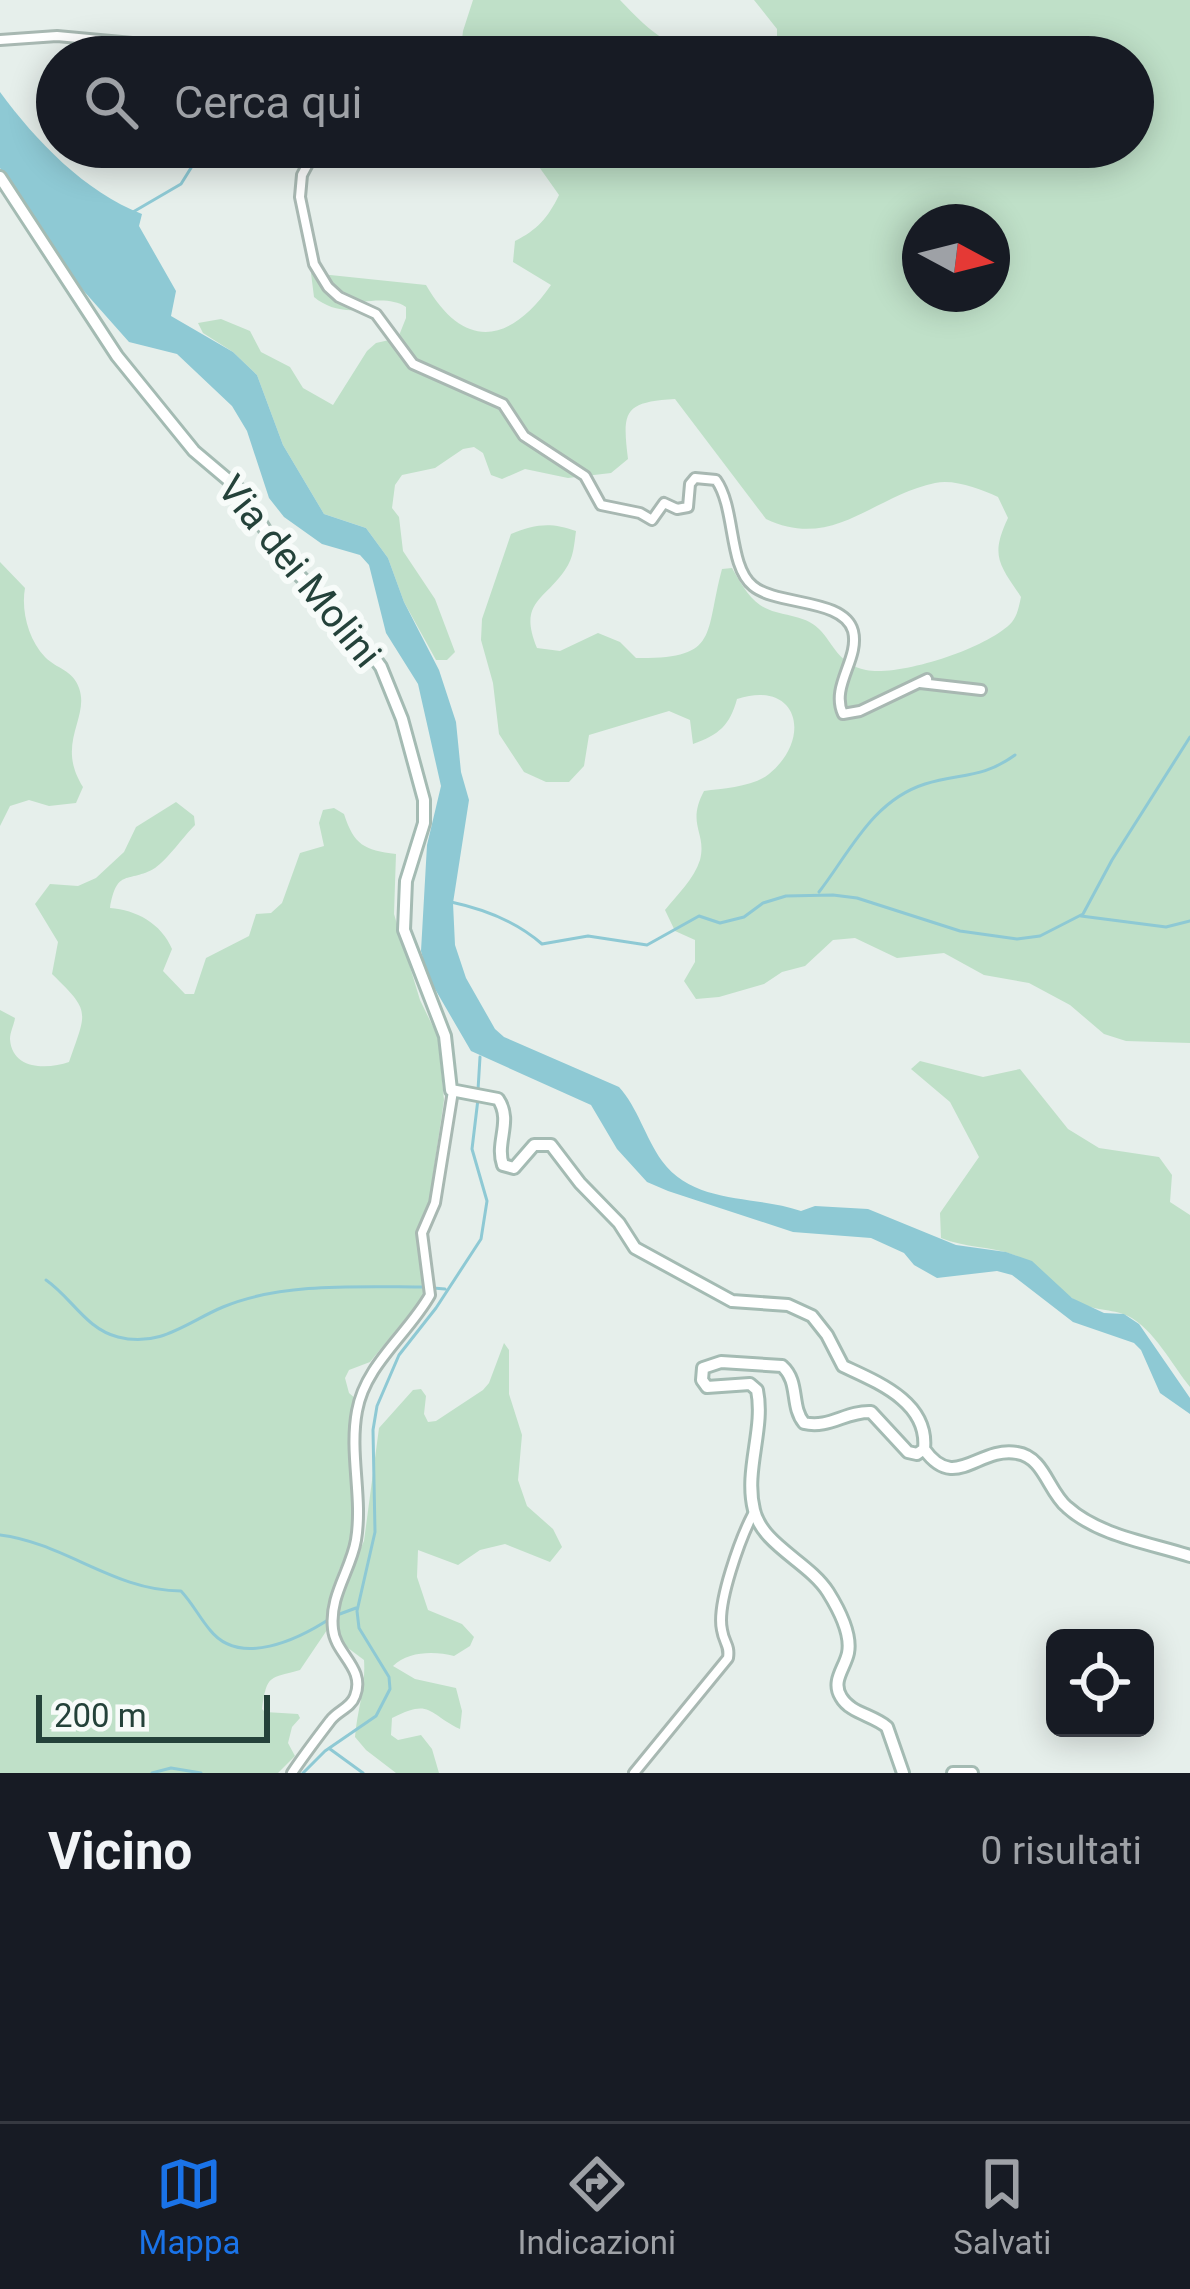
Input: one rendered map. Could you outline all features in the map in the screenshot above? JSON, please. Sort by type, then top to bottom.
[{"type":"street","points":[[0,40],[36,37]]},
{"type":"street","points":[[306,168],[300,197],[319,275],[339,297],[376,314],[413,364],[502,404],[524,436],[584,476],[602,505],[613,510],[640,513],[652,520],[664,502],[677,509],[688,507],[695,478],[716,480],[730,514],[738,558],[753,586],[834,611],[850,624],[853,640],[839,693],[843,714],[849,716],[923,681],[981,690]]},
{"type":"street","name":"Via dei Molini","points":[[0,177],[117,356],[194,451],[239,489],[285,561],[357,634],[381,667],[402,719],[424,800],[424,823],[406,880],[404,930],[445,1036],[447,1078],[454,1092]]},
{"type":"street","points":[[292,1773],[332,1717],[355,1696],[355,1669],[332,1627],[343,1572],[355,1546],[357,1411],[366,1383],[430,1295],[422,1233],[435,1202],[454,1092],[498,1099],[503,1106],[506,1118],[499,1155],[505,1168],[514,1168],[534,1145],[551,1145],[641,1252],[732,1301],[788,1305],[812,1316],[843,1366],[874,1377],[902,1398],[923,1432],[924,1449],[943,1468],[1011,1452],[1030,1457],[1060,1501],[1085,1521],[1188,1556]]},
{"type":"street","points":[[903,1773],[886,1726],[853,1708],[838,1692],[848,1637],[828,1591],[806,1564],[773,1539],[754,1512],[751,1481],[758,1394],[750,1384],[707,1387],[702,1372],[711,1362],[782,1366],[793,1378],[797,1413],[804,1423],[827,1425],[871,1412],[910,1454],[924,1449]]},
{"type":"street","points":[[634,1773],[728,1658],[722,1621],[733,1558],[754,1512]]},
{"type":"street","points":[[953,1773],[972,1773]]},
{"type":"green space","points":[[473,0],[620,0],[660,36],[462,36]]},
{"type":"green space","points":[[754,0],[1190,0],[1190,1043],[1126,1041],[1104,1034],[1070,1005],[1029,983],[984,975],[944,953],[897,958],[855,938],[833,940],[805,966],[782,972],[764,984],[696,999],[684,981],[695,962],[695,940],[675,931],[665,910],[700,860],[699,803],[704,791],[755,782],[769,774],[791,744],[792,716],[786,704],[774,697],[737,699],[722,728],[693,744],[690,720],[669,711],[589,735],[584,766],[569,782],[546,782],[524,772],[499,734],[493,683],[481,640],[482,619],[511,534],[543,525],[576,531],[568,565],[532,611],[537,648],[560,651],[598,633],[620,642],[636,658],[682,654],[704,639],[722,569],[732,568],[760,605],[813,624],[849,663],[881,671],[921,665],[964,650],[1000,632],[1014,619],[1021,597],[999,559],[999,542],[1008,518],[998,497],[959,484],[935,483],[833,525],[790,527],[766,519],[675,399],[645,403],[630,412],[628,459],[611,473],[568,478],[525,469],[502,479],[491,475],[483,453],[474,447],[463,449],[435,468],[402,475],[395,485],[392,508],[399,517],[403,551],[435,599],[455,652],[447,660],[436,660],[404,602],[388,558],[366,528],[324,514],[283,445],[257,375],[203,333],[198,323],[221,319],[250,331],[261,352],[290,367],[303,388],[333,405],[367,351],[376,343],[398,338],[406,307],[380,301],[363,302],[356,310],[334,308],[314,297],[311,273],[426,285],[456,321],[471,330],[503,328],[520,319],[551,285],[513,262],[515,241],[541,222],[559,195],[540,168],[1154,168],[1154,36],[777,36],[777,29]]},
{"type":"green space","points":[[0,562],[25,588],[27,624],[39,650],[73,677],[79,688],[72,757],[83,787],[76,803],[49,806],[29,800],[10,806],[0,826]]},
{"type":"green space","points":[[176,802],[194,816],[195,825],[155,868],[120,882],[110,908],[138,915],[161,932],[172,949],[163,971],[185,994],[194,994],[206,958],[249,936],[256,914],[271,913],[282,903],[300,853],[324,846],[319,823],[323,810],[334,808],[344,814],[362,844],[396,854],[394,914],[420,1000],[438,1037],[444,1100],[429,1202],[417,1235],[425,1289],[370,1362],[349,1370],[345,1378],[356,1399],[350,1439],[351,1545],[339,1570],[327,1630],[300,1670],[268,1683],[262,1709],[298,1714],[288,1743],[295,1756],[278,1773],[0,1773],[0,1010],[15,1018],[10,1039],[17,1057],[42,1066],[69,1062],[82,1013],[74,996],[52,974],[58,942],[35,904],[50,884],[78,886],[96,878],[124,852],[136,827]]},
{"type":"green space","points":[[920,1061],[983,1077],[1020,1069],[1068,1129],[1099,1148],[1159,1157],[1172,1175],[1170,1202],[1190,1215],[1190,1387],[1154,1338],[1128,1316],[1082,1304],[1014,1255],[941,1238],[940,1213],[979,1157],[950,1102],[911,1069]]},
{"type":"green space","points":[[504,1343],[509,1350],[509,1394],[522,1435],[518,1480],[527,1506],[553,1529],[562,1547],[550,1562],[505,1544],[480,1550],[458,1565],[418,1550],[417,1577],[428,1610],[462,1624],[474,1637],[470,1646],[454,1656],[422,1654],[393,1666],[415,1679],[456,1688],[462,1711],[460,1729],[422,1708],[392,1718],[391,1735],[398,1740],[421,1735],[432,1749],[439,1773],[396,1773],[355,1737],[364,1660],[344,1645],[338,1626],[347,1578],[364,1541],[379,1428],[413,1390],[421,1389],[426,1396],[428,1422],[483,1390]]},
{"type":"water","points":[[0,92],[36,136],[36,168],[69,168],[101,193],[142,214],[139,226],[176,291],[171,316],[233,352],[257,375],[283,445],[324,514],[366,528],[388,558],[404,602],[439,670],[456,722],[469,800],[453,903],[455,945],[466,978],[495,1029],[619,1087],[662,1161],[691,1185],[801,1211],[815,1206],[868,1209],[956,1245],[1032,1261],[1072,1298],[1104,1313],[1124,1314],[1139,1324],[1190,1398],[1190,1414],[1160,1393],[1134,1343],[1073,1322],[1012,1275],[997,1271],[937,1278],[904,1253],[871,1238],[793,1232],[668,1191],[647,1182],[617,1149],[591,1105],[471,1051],[428,977],[421,951],[427,845],[441,786],[418,684],[386,633],[369,565],[360,555],[322,544],[284,517],[269,498],[247,431],[232,406],[177,354],[129,342],[82,289],[0,168]]},
{"type":"waterway","points":[[133,212],[181,184],[191,168]]},
{"type":"waterway","points":[[451,902],[500,917],[542,944],[588,936],[647,945],[699,916],[720,923],[786,896],[833,895],[857,898],[960,931],[1017,939],[1040,936],[1083,914],[1190,737]]},
{"type":"waterway","points":[[819,892],[864,829],[890,802],[925,784],[981,772],[1015,755]]},
{"type":"waterway","points":[[1081,916],[1166,927],[1190,921]]},
{"type":"waterway","points":[[478,1090],[480,1057]]},
{"type":"waterway","points":[[303,1773],[325,1751],[376,1716],[390,1689],[389,1677],[359,1628],[357,1611],[375,1532],[373,1430],[377,1406],[399,1355],[481,1239],[487,1201],[472,1149],[478,1099]]},
{"type":"waterway","points":[[46,1280],[97,1327],[133,1339],[173,1332],[223,1307],[271,1293],[426,1287]]},
{"type":"waterway","points":[[433,1288],[445,1289]]},
{"type":"waterway","points":[[0,1535],[46,1547],[134,1583],[181,1591],[210,1630],[237,1647],[287,1641],[331,1618]]},
{"type":"waterway","points":[[337,1615],[356,1608]]},
{"type":"waterway","points":[[330,1749],[363,1773]]},
{"type":"waterway","points":[[152,1773],[171,1768],[201,1773]]}]
